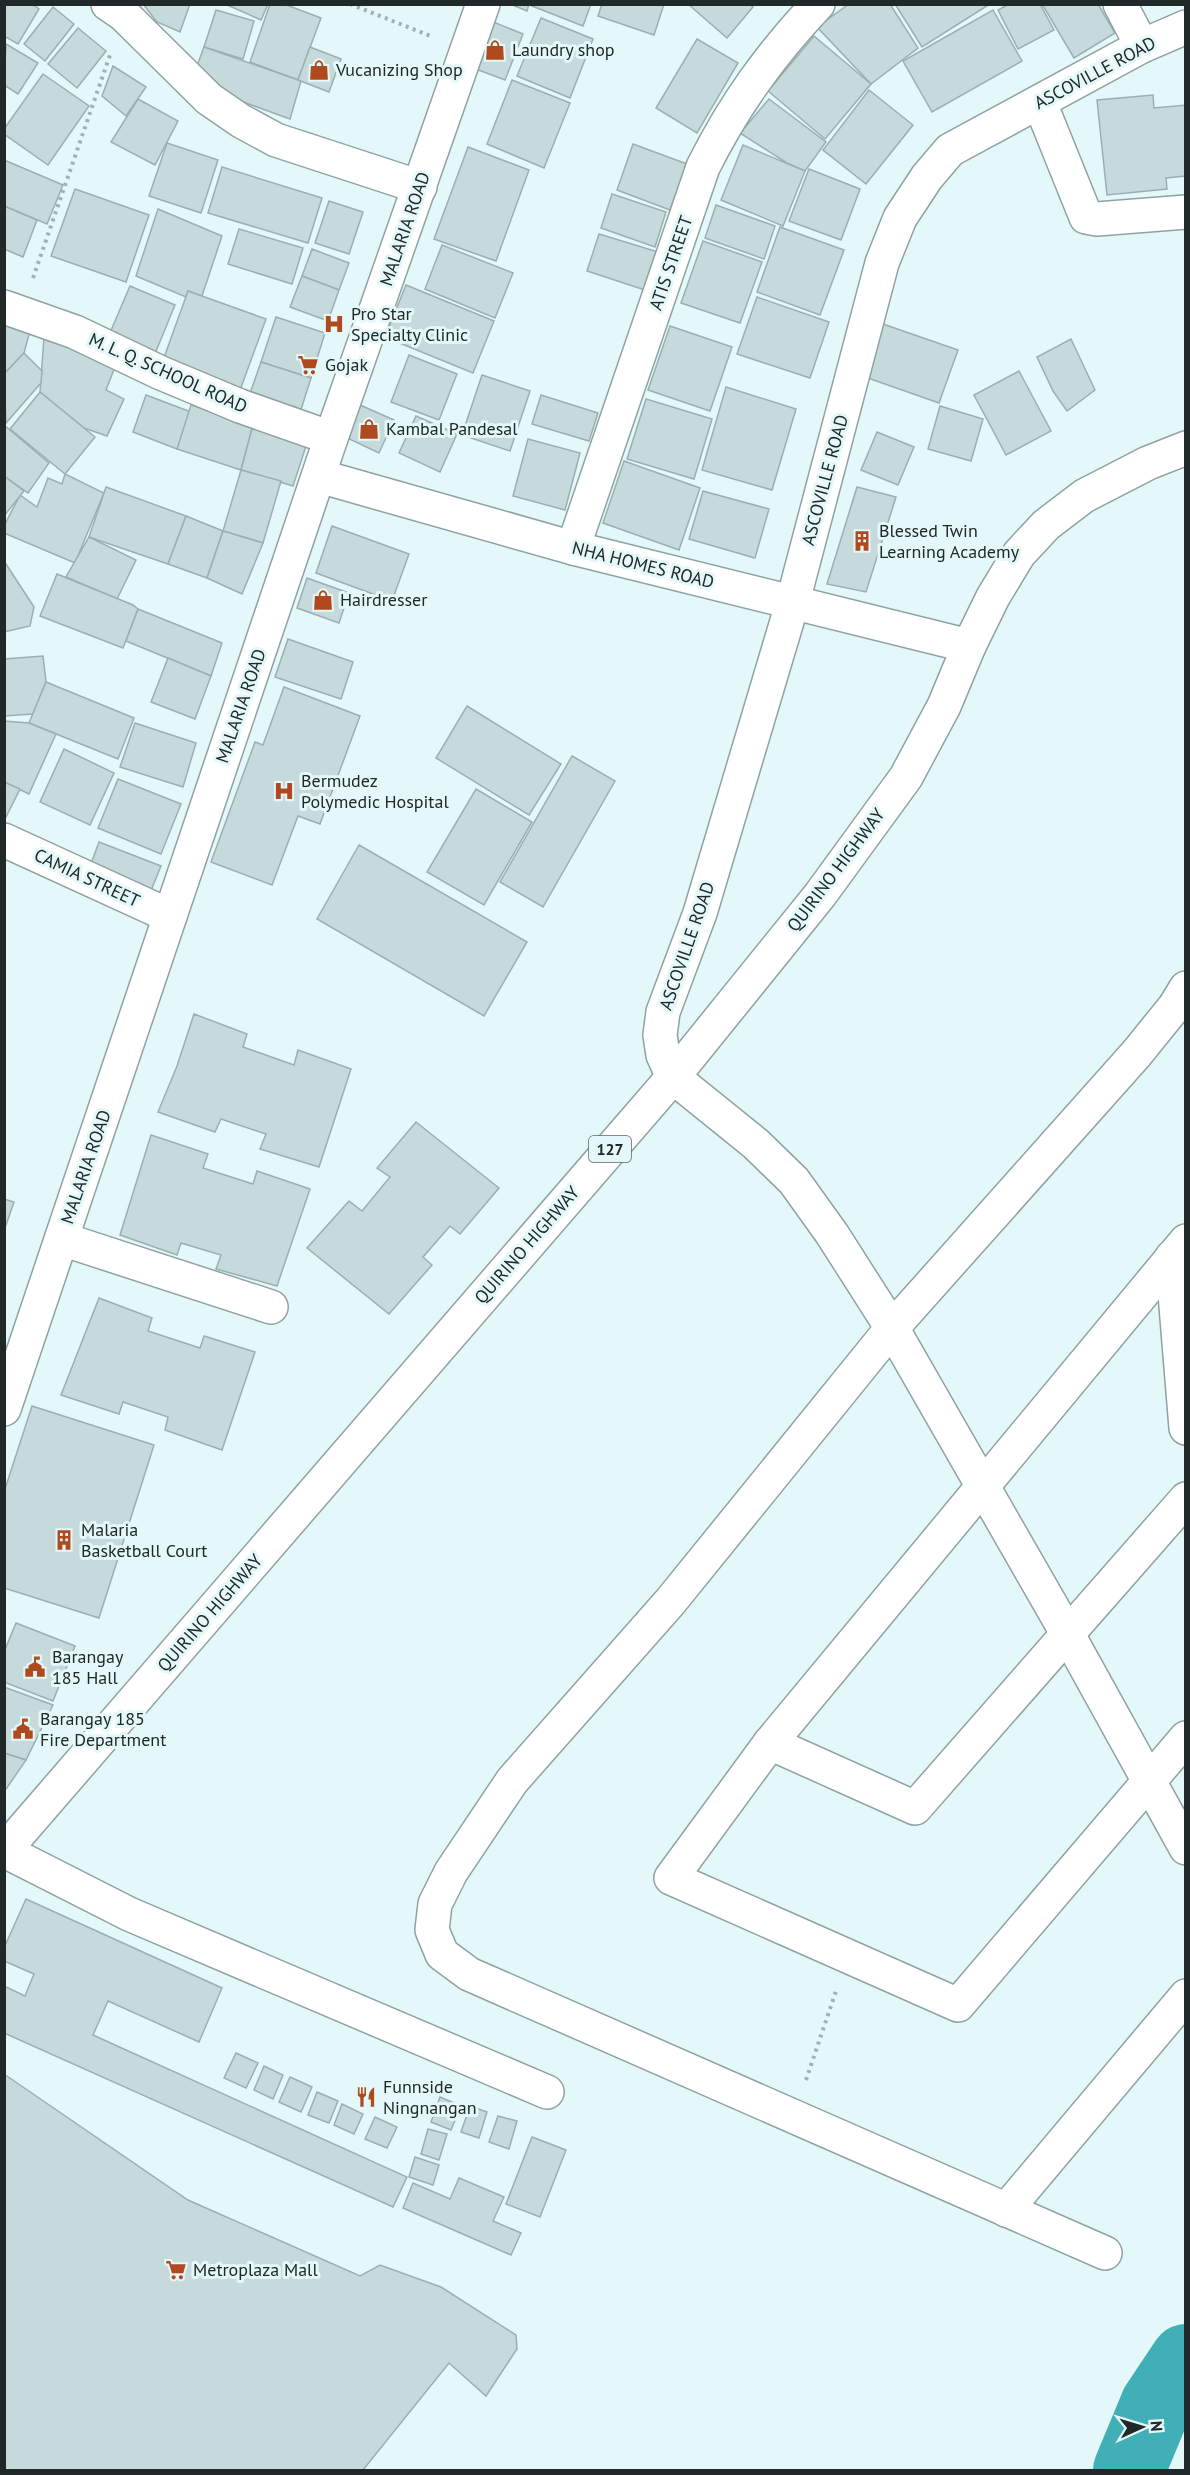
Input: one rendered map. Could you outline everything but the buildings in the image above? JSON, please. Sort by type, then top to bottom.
[{"type":"street","name":"MALARIA ROAD","points":[[4,1409],[331,438],[483,4]]},
{"type":"street","name":"ATIS STREET","points":[[573,548],[703,167],[726,122],[755,80],[777,50],[818,4]]},
{"type":"street","points":[[1120,4],[1142,46]]},
{"type":"street","points":[[116,10],[209,99],[241,121],[276,140],[420,187]]},
{"type":"street","name":"ASCOVILLE ROAD","points":[[673,1077],[663,1054],[660,1035],[663,1012],[700,913],[793,602],[882,262],[900,218],[927,177],[950,150],[1142,46],[1185,27]]},
{"type":"street","points":[[1040,103],[1086,217],[1097,219],[1185,212]]},
{"type":"street","name":"M. L. Q. SCHOOL ROAD","points":[[12,310],[75,332],[161,373],[240,406],[331,438]]},
{"type":"street","name":"QUIRINO HIGHWAY","points":[[5,1851],[673,1077],[820,895],[906,777],[944,706],[993,597],[1019,554],[1046,525],[1084,496],[1148,463],[1185,448]]},
{"type":"street","name":"NHA HOMES ROAD","points":[[319,476],[573,548],[969,646]]},
{"type":"street","name":"CAMIA STREET","points":[[4,840],[170,916]]},
{"type":"street","points":[[1106,2253],[469,1974],[442,1954],[432,1930],[435,1904],[451,1872],[512,1781],[670,1602],[892,1328],[1137,1053],[1175,1006],[1185,988]]},
{"type":"street","points":[[673,1077],[756,1144],[794,1182],[832,1234],[892,1328],[982,1484],[1185,1848]]},
{"type":"street","points":[[62,1239],[271,1307]]},
{"type":"street","points":[[1179,1249],[1185,1428]]},
{"type":"street","points":[[1179,1249],[982,1484],[770,1743],[671,1878],[958,2005],[1185,1738]]},
{"type":"street","points":[[770,1743],[915,1808],[1185,1499]]},
{"type":"street","points":[[5,1851],[129,1914],[547,2092]]},
{"type":"street","points":[[1006,2210],[1185,1996]]},
{"type":"path","points":[[350,4],[468,50]]},
{"type":"path","points":[[12,310],[116,10]]},
{"type":"path","points":[[793,2117],[849,1956]]},
{"type":"waterway","points":[[1129,2470],[1156,2405],[1186,2360]]},
{"type":"place","name":"Laundry shop","points":[[495,50]]},
{"type":"place","name":"Vucanizing Shop","points":[[319,70]]},
{"type":"place","name":"Pro Star Specialty Clinic","points":[[334,324]]},
{"type":"place","name":"Gojak","points":[[308,365]]},
{"type":"place","name":"Kambal Pandesal","points":[[369,429]]},
{"type":"place","name":"Blessed Twin Learning Academy","points":[[862,541]]},
{"type":"place","name":"Hairdresser","points":[[323,600]]},
{"type":"place","name":"Bermudez Polymedic Hospital","points":[[284,791]]},
{"type":"place","name":"Malaria Basketball Court","points":[[64,1540]]},
{"type":"place","name":"Barangay 185 Hall","points":[[35,1667]]},
{"type":"place","name":"Barangay 185 Fire Department","points":[[23,1729]]},
{"type":"place","name":"Funnside Ningnangan","points":[[366,2097]]},
{"type":"place","name":"Metroplaza Mall","points":[[176,2270]]}]
